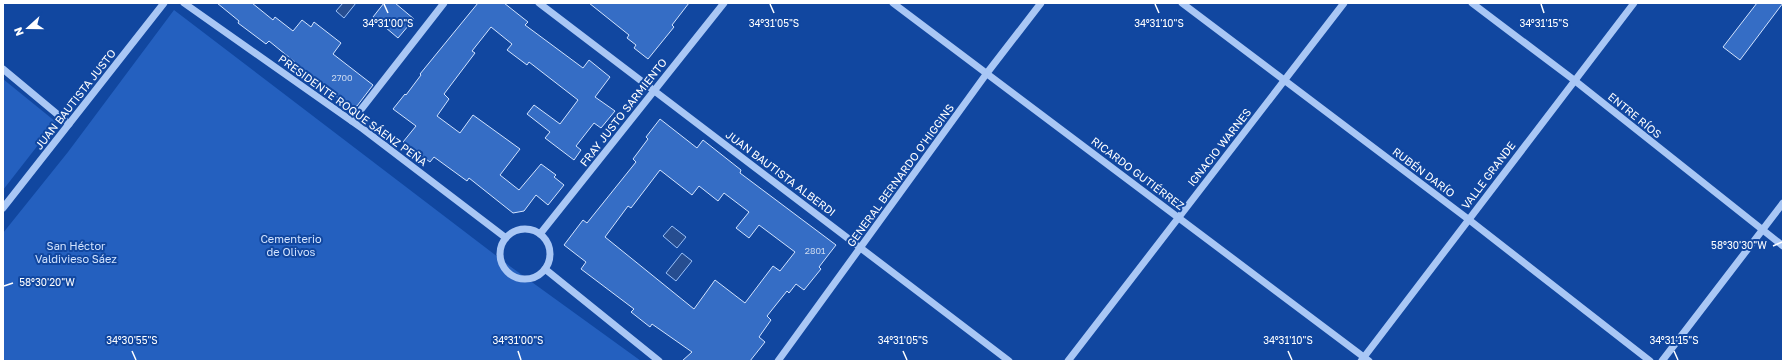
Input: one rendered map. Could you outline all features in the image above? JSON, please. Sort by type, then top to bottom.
[{"type":"street","name":"JUAN BAUTISTA JUSTO","points":[[3,208],[164,3]]},
{"type":"street","name":"PRESIDENTE ROQUE SÁENZ PEÑA","points":[[184,3],[352,121],[506,238]]},
{"type":"street","points":[[352,121],[444,3]]},
{"type":"street","name":"JUAN BAUTISTA ALBERDI","points":[[539,3],[1009,361]]},
{"type":"street","name":"FRAY JUSTO SARMIENTO","points":[[540,234],[724,3]]},
{"type":"street","name":"RICARDO GUTIÉRREZ","points":[[893,3],[1365,360]]},
{"type":"street","name":"GENERAL BERNARDO O'HIGGINS","points":[[778,361],[987,74],[1041,3]]},
{"type":"street","name":"RUBÉN DARÍO","points":[[1182,3],[1468,219],[1650,361]]},
{"type":"street","name":"IGNACIO WARNES","points":[[1068,361],[1344,3]]},
{"type":"street","name":"ENTRE RÍOS","points":[[1472,3],[1574,80],[1783,246]]},
{"type":"street","name":"VALLE GRANDE","points":[[1365,360],[1468,219],[1634,3]]},
{"type":"street","points":[[3,69],[69,124]]},
{"type":"street","points":[[1662,361],[1783,203]]},
{"type":"street","points":[[518,230],[534,231],[540,234],[549,247],[549,262],[545,268],[540,274],[532,278],[520,279],[509,273],[501,260],[502,245],[506,238],[518,230]]},
{"type":"street","points":[[545,268],[659,361]]},
{"type":"green space","name":"Cementerio de Olivos","points":[[174,10],[511,267],[641,361],[3,361],[3,233],[68,152]]},
{"type":"green space","points":[[3,79],[56,122],[3,190]]},
{"type":"shaded area","points":[[343,3],[356,3],[344,18],[336,11]]},
{"type":"shaded area","points":[[672,226],[686,237],[677,248],[663,236]]},
{"type":"shaded area","points":[[682,253],[692,261],[676,281],[666,273]]},
{"type":"building","points":[[217,3],[252,3],[273,20],[275,17],[293,31],[302,20],[311,27],[314,22],[341,43],[333,54],[373,85],[357,106],[351,108],[314,79],[312,82],[293,67],[296,63],[269,41],[266,44],[238,23],[239,21]]},
{"type":"building","points":[[384,3],[395,3],[414,19],[398,38],[373,17]]},
{"type":"building","points":[[478,3],[504,3],[528,22],[525,25],[583,68],[589,60],[610,77],[595,97],[615,111],[601,128],[594,123],[576,146],[581,150],[574,160],[545,138],[550,132],[527,114],[534,105],[560,124],[578,100],[529,62],[527,65],[507,50],[512,44],[491,27],[472,51],[475,53],[444,94],[449,99],[437,116],[460,133],[473,115],[520,149],[500,175],[519,190],[541,164],[556,175],[554,177],[564,185],[548,205],[536,195],[524,211],[513,213],[469,178],[467,181],[434,157],[430,162],[403,142],[416,126],[393,109],[405,94],[406,95],[421,75],[420,74]]},
{"type":"building","points":[[589,3],[689,3],[672,25],[674,27],[648,59],[634,48],[636,45],[627,38],[629,35]]},
{"type":"building","points":[[1757,3],[1783,3],[1740,60],[1723,47]]},
{"type":"building","points":[[660,119],[697,148],[703,140],[741,170],[740,173],[836,245],[819,267],[821,269],[804,290],[796,284],[789,293],[787,291],[767,316],[771,320],[759,337],[765,342],[750,361],[682,361],[692,352],[652,324],[650,327],[631,312],[634,309],[581,269],[586,262],[564,245],[583,220],[587,223],[636,162],[633,159],[648,139],[646,137]],"holes":[[[660,170],[692,195],[699,186],[718,201],[724,193],[749,212],[736,228],[749,238],[759,225],[795,252],[780,271],[773,266],[745,303],[715,280],[694,309],[605,237],[628,206],[631,208]]]},
{"type":"park label","name":"San Héctor Valdivieso Sáez","points":[[76,251]]}]
